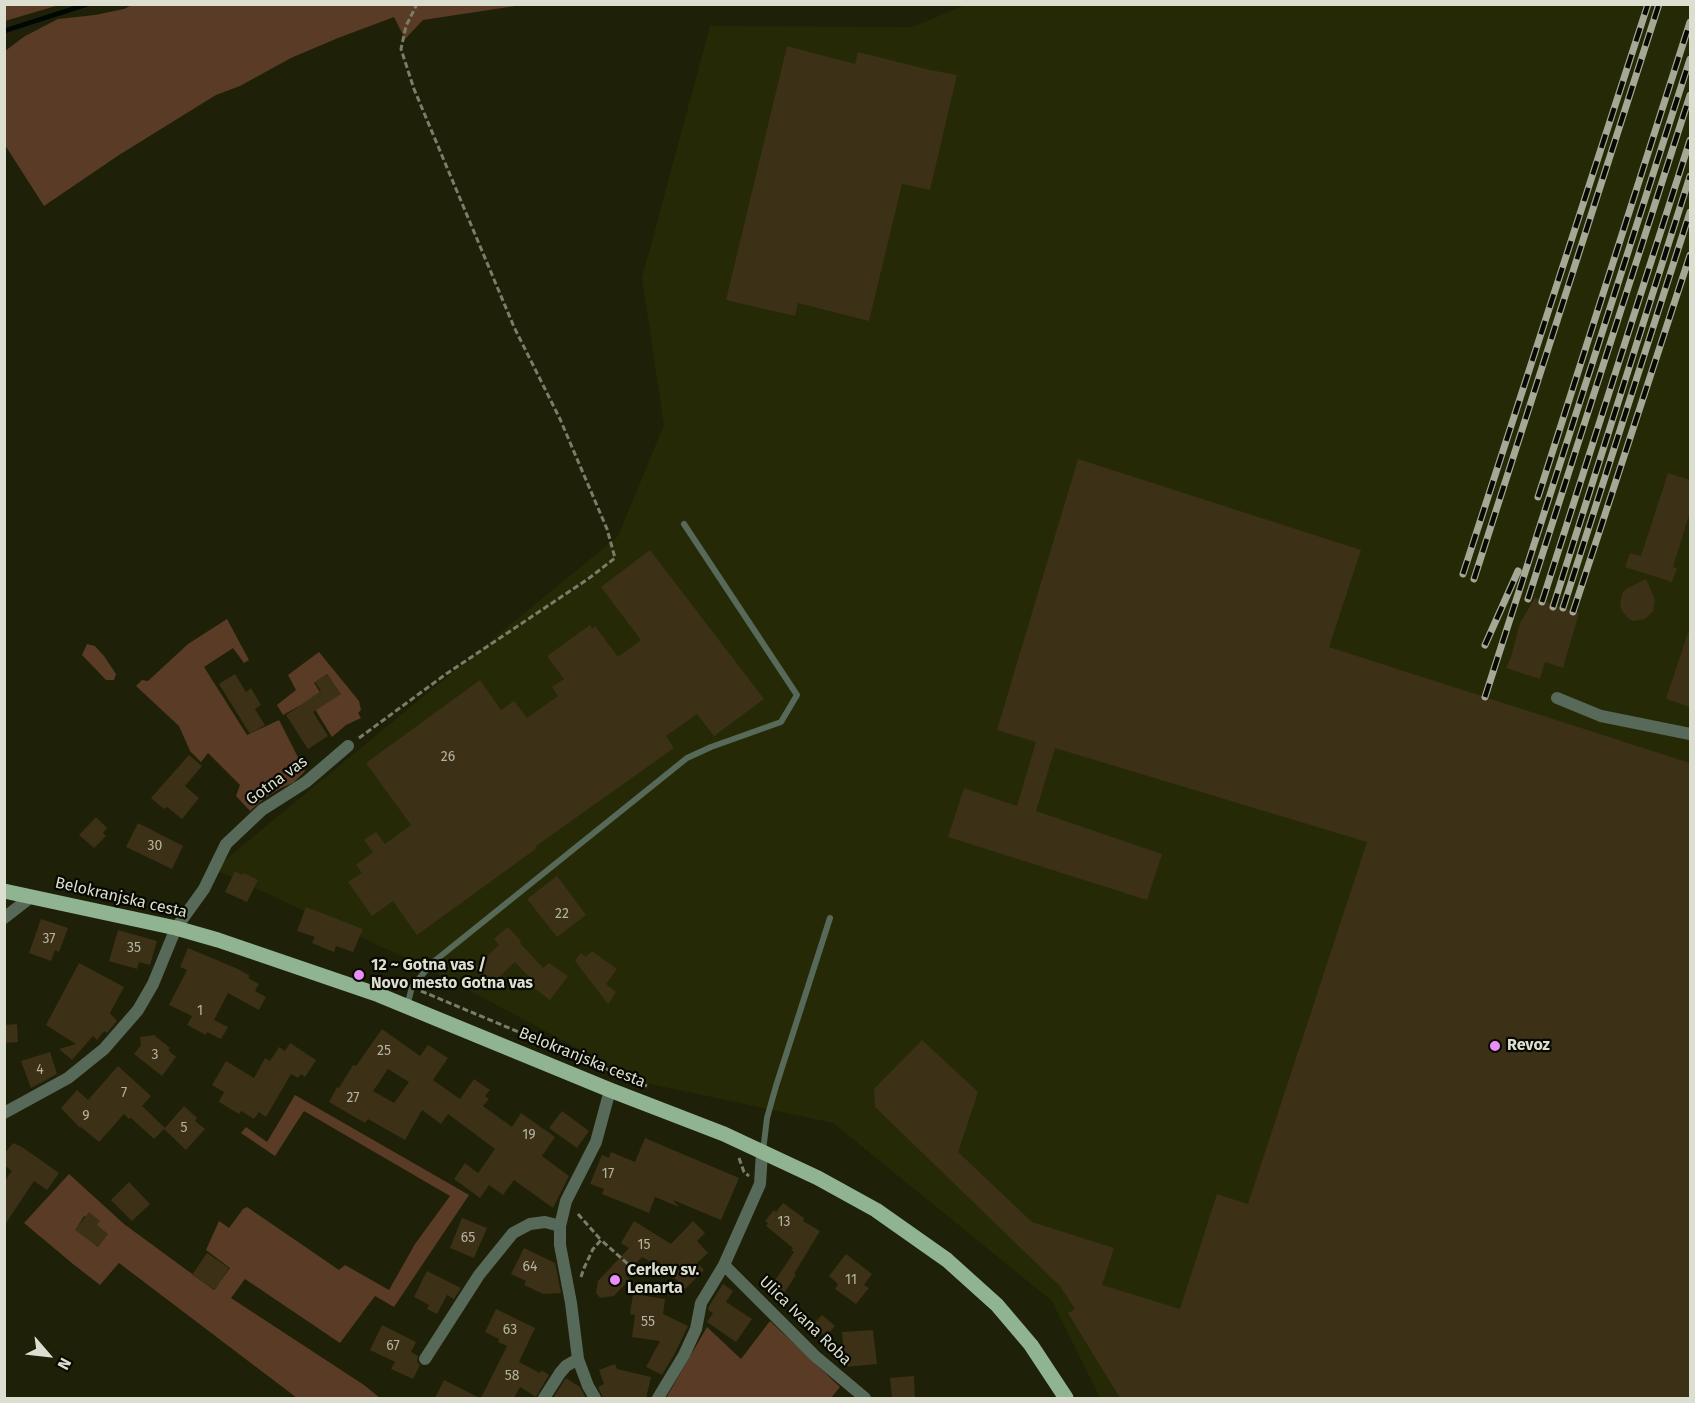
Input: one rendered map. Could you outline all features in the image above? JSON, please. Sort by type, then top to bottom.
[{"type":"main road","name":"Belokranjska cesta","points":[[4,891],[177,928],[379,995],[724,1134],[818,1178],[876,1210],[947,1260],[996,1305],[1031,1345],[1066,1398]]},
{"type":"street","points":[[1557,698],[1601,716],[1690,734]]},
{"type":"street","name":"Gotna vas","points":[[4,1113],[68,1078],[104,1049],[138,1010],[153,984],[177,928],[204,889],[226,844],[262,810],[306,782],[348,746]]},
{"type":"street","points":[[4,918],[31,897]]},
{"type":"street","points":[[595,1398],[578,1359],[560,1245],[560,1226],[566,1201],[596,1142],[610,1090]]},
{"type":"street","points":[[658,1398],[684,1355],[696,1329],[701,1303],[724,1265],[760,1184],[762,1152]]},
{"type":"street","points":[[425,1359],[479,1275],[513,1233],[530,1224],[545,1222],[560,1226]]},
{"type":"street","name":"Ulica Ivana Roba","points":[[724,1265],[815,1356],[865,1398]]},
{"type":"street","points":[[544,1398],[566,1366],[578,1359]]},
{"type":"lane","points":[[407,1006],[412,987],[432,963],[687,758],[781,722],[797,695],[684,524]]},
{"type":"lane","points":[[762,1152],[767,1118],[784,1056],[830,918]]},
{"type":"path","points":[[348,746],[446,674],[588,579],[615,558],[607,529],[560,419],[514,327],[414,89],[401,49],[406,26],[417,4]]},
{"type":"path","points":[[412,987],[652,1089]]},
{"type":"path","points":[[738,1154],[744,1172],[760,1184]]},
{"type":"path","points":[[566,1201],[629,1265]]},
{"type":"path","points":[[580,1284],[584,1268],[593,1250],[602,1240]]},
{"type":"shaded area","points":[[5,4],[59,4],[59,5],[5,21]]},
{"type":"shaded area","name":"Revoz","points":[[968,4],[1690,5],[1690,1398],[1100,1398],[1052,1301],[833,1123],[641,1082],[427,968],[214,869],[618,536],[664,425],[642,278],[710,26],[912,27]]},
{"type":"shaded area","points":[[132,5],[522,5],[423,20],[405,39],[394,17],[338,38],[291,58],[240,86],[216,95],[119,155],[44,206],[5,145],[5,51],[25,36],[58,19],[95,15]]},
{"type":"shaded area","points":[[227,619],[249,660],[244,663],[233,648],[204,667],[247,735],[279,720],[305,771],[293,783],[265,798],[250,811],[236,796],[240,785],[208,753],[201,762],[190,751],[179,726],[136,686],[142,680],[148,681],[188,644]]},
{"type":"shaded area","points":[[87,644],[95,646],[104,656],[116,674],[114,680],[106,680],[82,655]]},
{"type":"shaded area","points":[[319,652],[359,701],[361,710],[358,713],[361,718],[346,725],[332,737],[310,701],[283,715],[277,705],[296,690],[288,675]],"holes":[[[327,674],[340,694],[326,701],[314,683]]]},
{"type":"shaded area","points":[[295,1095],[469,1195],[394,1307],[375,1296],[340,1343],[245,1279],[231,1298],[364,1385],[380,1398],[297,1398],[119,1263],[100,1285],[24,1223],[69,1174],[124,1224],[214,1290],[230,1268],[206,1250],[219,1221],[229,1228],[247,1207],[339,1270],[345,1265],[389,1290],[415,1244],[450,1196],[304,1111],[275,1156],[241,1133],[246,1127],[267,1142]],"holes":[[[84,1216],[107,1234],[98,1247],[76,1229]]]},
{"type":"shaded area","points":[[770,1321],[840,1387],[831,1398],[666,1398],[707,1327],[741,1359]]},
{"type":"building","points":[[787,46],[855,64],[858,52],[957,75],[930,190],[902,184],[869,321],[798,303],[795,316],[726,300]]},
{"type":"building","name":"Revoz","points":[[1078,459],[1361,550],[1329,647],[1690,763],[1690,1398],[1120,1398],[1068,1313],[1075,1309],[1060,1286],[875,1107],[874,1089],[922,1040],[978,1092],[958,1152],[1032,1222],[1114,1248],[1102,1285],[1180,1309],[1217,1194],[1248,1204],[1367,842],[1055,748],[1036,811],[1162,854],[1147,900],[948,837],[964,788],[1017,806],[1036,742],[997,730]]},
{"type":"building","points":[[1668,473],[1690,480],[1690,512],[1673,567],[1677,568],[1672,582],[1625,567],[1630,553],[1641,556]]},
{"type":"building","points":[[650,550],[764,699],[714,736],[697,714],[666,736],[674,748],[536,846],[537,848],[417,935],[393,901],[372,916],[348,882],[362,873],[356,865],[373,852],[364,840],[376,832],[385,844],[411,825],[366,763],[480,680],[501,710],[514,701],[527,718],[558,696],[552,687],[564,679],[547,656],[590,625],[592,629],[595,626],[618,657],[641,640],[601,587]]},
{"type":"building","points":[[1646,579],[1655,600],[1653,611],[1645,619],[1634,621],[1622,611],[1620,605],[1622,594],[1626,589]]},
{"type":"building","points":[[1535,598],[1579,613],[1563,668],[1545,662],[1540,679],[1506,668],[1520,623]]},
{"type":"building","points":[[1688,633],[1690,633],[1690,707],[1666,699]]},
{"type":"building","points":[[235,674],[246,692],[251,688],[261,705],[255,709],[265,725],[250,734],[219,684]]},
{"type":"building","points":[[327,674],[341,694],[313,712],[328,736],[308,749],[286,715],[321,691],[315,682]]},
{"type":"building","points":[[189,755],[202,766],[185,786],[199,798],[182,819],[167,807],[164,809],[151,798]]},
{"type":"building","points":[[96,817],[107,828],[103,833],[106,836],[94,848],[79,835]]},
{"type":"building","points":[[138,823],[183,846],[172,869],[126,847]]},
{"type":"building","points":[[235,871],[258,880],[247,902],[225,892]]},
{"type":"building","points":[[557,876],[586,915],[557,937],[527,899]]},
{"type":"building","points":[[306,907],[363,929],[353,952],[336,946],[334,952],[312,943],[315,937],[297,931]]},
{"type":"building","points":[[41,919],[68,928],[59,952],[55,950],[51,961],[29,953]]},
{"type":"building","points":[[508,927],[543,968],[549,963],[568,976],[550,1000],[530,985],[533,981],[515,962],[491,985],[474,968],[499,945],[494,939]]},
{"type":"building","points":[[118,930],[157,941],[150,965],[139,962],[137,969],[109,961]]},
{"type":"building","points":[[188,948],[250,976],[248,978],[259,984],[255,991],[266,997],[259,1010],[228,993],[214,1020],[228,1027],[221,1039],[207,1032],[206,1035],[187,1025],[192,1016],[169,1005],[187,970],[180,967]]},
{"type":"building","points":[[592,951],[617,969],[606,984],[616,992],[608,1004],[575,961],[581,953],[586,957]]},
{"type":"building","points":[[79,963],[124,987],[110,1013],[117,1021],[107,1033],[104,1031],[97,1040],[93,1036],[72,1060],[59,1049],[76,1044],[46,1025]]},
{"type":"building","points":[[17,1024],[18,1042],[4,1043],[4,1025]]},
{"type":"building","points":[[382,1029],[420,1056],[428,1045],[448,1058],[433,1080],[460,1099],[474,1079],[490,1090],[485,1096],[489,1099],[483,1106],[512,1127],[521,1113],[555,1137],[542,1156],[569,1176],[553,1208],[514,1180],[503,1195],[489,1185],[480,1198],[454,1179],[465,1163],[478,1173],[495,1149],[448,1114],[441,1124],[422,1110],[405,1140],[368,1119],[365,1123],[329,1102],[353,1065],[356,1066]],"holes":[[[388,1069],[409,1082],[394,1103],[373,1091]]]},
{"type":"building","points":[[154,1035],[170,1048],[168,1050],[176,1057],[162,1076],[134,1054],[141,1045],[140,1037]]},
{"type":"building","points":[[290,1043],[316,1060],[305,1077],[301,1074],[298,1078],[291,1074],[266,1117],[259,1112],[254,1119],[241,1111],[239,1114],[219,1102],[224,1092],[212,1085],[226,1061],[254,1078],[265,1058],[270,1061],[279,1047],[285,1051]]},
{"type":"building","points":[[50,1052],[57,1074],[31,1088],[21,1061]]},
{"type":"building","points":[[118,1066],[151,1096],[142,1106],[165,1128],[154,1139],[124,1114],[99,1142],[80,1128],[61,1108],[77,1090],[88,1100]]},
{"type":"building","points":[[184,1106],[197,1118],[195,1121],[205,1129],[186,1150],[164,1129]]},
{"type":"building","points":[[562,1111],[589,1131],[577,1148],[549,1128]]},
{"type":"building","points":[[645,1138],[739,1178],[721,1220],[673,1200],[679,1207],[655,1197],[649,1213],[602,1194],[604,1189],[590,1184],[602,1155],[609,1158],[611,1152],[635,1162]]},
{"type":"building","points":[[13,1143],[59,1173],[47,1190],[34,1181],[4,1226],[4,1182],[12,1171],[4,1165],[4,1154]]},
{"type":"building","points":[[129,1182],[150,1204],[132,1221],[111,1200]]},
{"type":"building","points":[[783,1203],[804,1218],[803,1221],[820,1231],[784,1293],[772,1285],[794,1252],[791,1250],[793,1248],[766,1226],[768,1223],[765,1221]]},
{"type":"building","points":[[89,1212],[100,1221],[97,1225],[108,1234],[98,1247],[75,1230]]},
{"type":"building","points":[[462,1218],[487,1228],[474,1258],[450,1248]]},
{"type":"building","points":[[634,1221],[671,1244],[693,1221],[705,1233],[697,1241],[708,1253],[697,1263],[704,1270],[685,1289],[658,1261],[656,1265],[642,1257],[625,1275],[630,1279],[614,1296],[600,1298],[596,1293],[598,1281],[629,1248],[621,1243]]},
{"type":"building","points":[[524,1248],[555,1263],[561,1293],[543,1294],[524,1285],[526,1281],[511,1274]]},
{"type":"building","points":[[207,1253],[229,1268],[215,1290],[192,1275]]},
{"type":"building","points":[[846,1254],[872,1274],[864,1285],[869,1288],[856,1304],[835,1289],[838,1284],[829,1276]]},
{"type":"building","points":[[427,1271],[461,1288],[454,1299],[447,1295],[437,1314],[427,1309],[429,1305],[414,1297]]},
{"type":"building","points":[[723,1284],[733,1291],[726,1302],[752,1319],[736,1342],[707,1322],[713,1313],[708,1310],[709,1306]]},
{"type":"building","points":[[633,1294],[665,1299],[663,1314],[688,1326],[662,1375],[646,1367],[660,1341],[632,1337],[635,1315],[630,1314]]},
{"type":"building","points":[[496,1309],[535,1328],[519,1362],[549,1375],[536,1397],[520,1387],[514,1398],[481,1398],[507,1346],[485,1332]]},
{"type":"building","points":[[822,1315],[835,1326],[826,1337],[812,1326]]},
{"type":"building","points":[[382,1325],[416,1342],[411,1352],[418,1356],[417,1362],[420,1365],[413,1379],[391,1369],[395,1362],[370,1350]]},
{"type":"building","points":[[873,1330],[877,1364],[845,1367],[842,1332]]},
{"type":"building","points":[[615,1364],[617,1369],[651,1377],[646,1398],[603,1398],[598,1387],[604,1384],[599,1370]]},
{"type":"building","points":[[914,1376],[915,1398],[892,1398],[890,1378]]},
{"type":"building","points":[[566,1378],[580,1387],[586,1398],[553,1398]]},
{"type":"building","points":[[444,1380],[480,1398],[435,1398]]},
{"type":"waterway","points":[[4,31],[88,4]]},
{"type":"railway","points":[[1463,574],[1648,4]]},
{"type":"railway","points":[[1474,579],[1659,4]]},
{"type":"railway","points":[[1538,497],[1690,22]]},
{"type":"railway","points":[[1485,697],[1690,59]]},
{"type":"railway","points":[[1528,599],[1690,95]]},
{"type":"railway","points":[[1542,602],[1690,140]]},
{"type":"railway","points":[[1553,607],[1690,176]]},
{"type":"railway","points":[[1563,608],[1690,212]]},
{"type":"railway","points":[[1573,612],[1690,255]]},
{"type":"railway","points":[[1485,645],[1518,571]]},
{"type":"place","name":"12 ~ Gotna vas / Novo mesto Gotna vas","points":[[359,975]]},
{"type":"place","name":"Revoz","points":[[1495,1046]]},
{"type":"place","name":"Cerkev sv. Lenarta","points":[[615,1280]]}]
